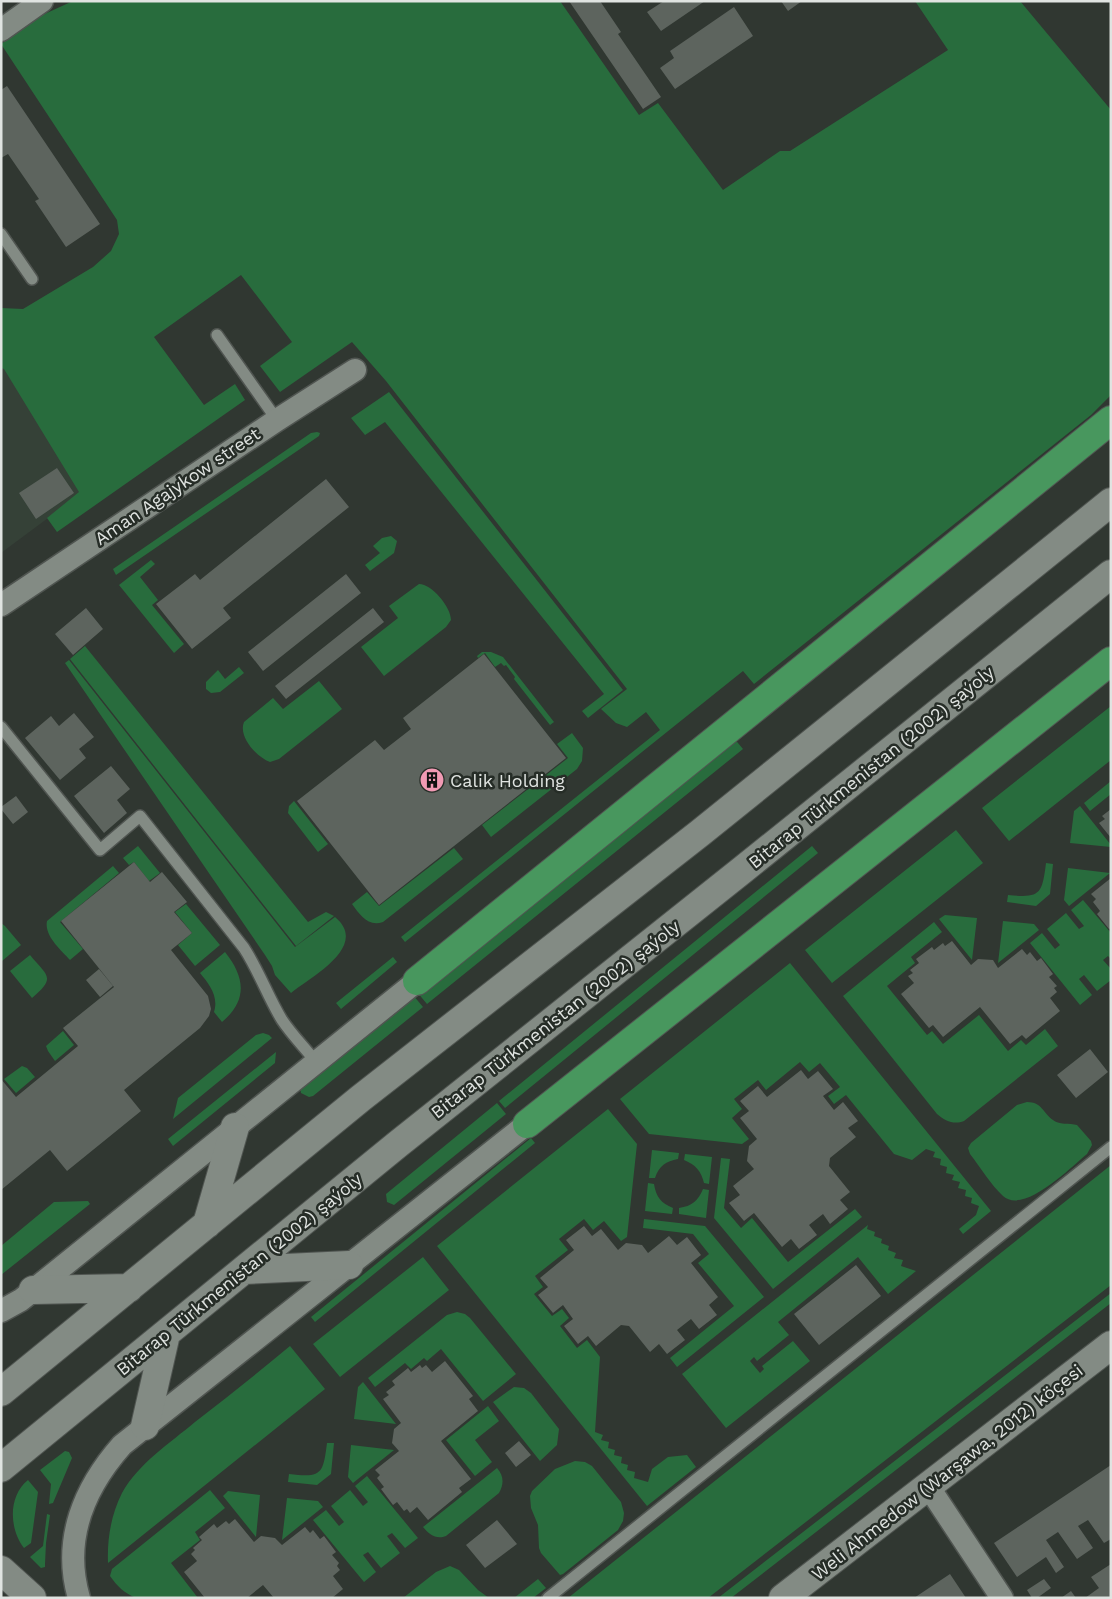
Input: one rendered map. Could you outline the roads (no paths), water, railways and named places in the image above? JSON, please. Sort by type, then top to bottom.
[{"type":"highway","points":[[417,981],[1111,420]]},
{"type":"highway","points":[[527,1124],[1111,661]]},
{"type":"main road","points":[[1,1392],[361,1098],[692,839],[1111,502]]},
{"type":"main road","name":"Bitarap Türkmenistan (2002) şaýoly","points":[[1,1468],[398,1144],[742,871],[1111,574]]},
{"type":"main road","points":[[207,1224],[235,1127]]},
{"type":"main road","points":[[244,1270],[349,1265]]},
{"type":"main road","points":[[33,1290],[128,1288]]},
{"type":"main road","points":[[145,1426],[166,1334]]},
{"type":"main road","name":"Weli Ahmedow (Warşawa, 2012) köçesi","points":[[783,1598],[1110,1347]]},
{"type":"main road","points":[[1,1570],[32,1598]]},
{"type":"street","points":[[1,30],[42,1]]},
{"type":"street","name":"Aman Agajykow street","points":[[1,604],[355,370]]},
{"type":"street","points":[[1,1311],[21,1300],[417,981]]},
{"type":"street","points":[[79,1598],[73,1561],[74,1545],[82,1505],[98,1475],[122,1444],[527,1124]]},
{"type":"street","points":[[928,1486],[1002,1598]]},
{"type":"lane","points":[[1,234],[32,279]]},
{"type":"lane","points":[[216,335],[277,420]]},
{"type":"lane","points":[[1,727],[100,850],[140,816],[244,948],[282,1020],[316,1062]]},
{"type":"lane","points":[[548,1598],[1111,1147]]},
{"type":"place","name":"Calik Holding","points":[[432,780]]}]
